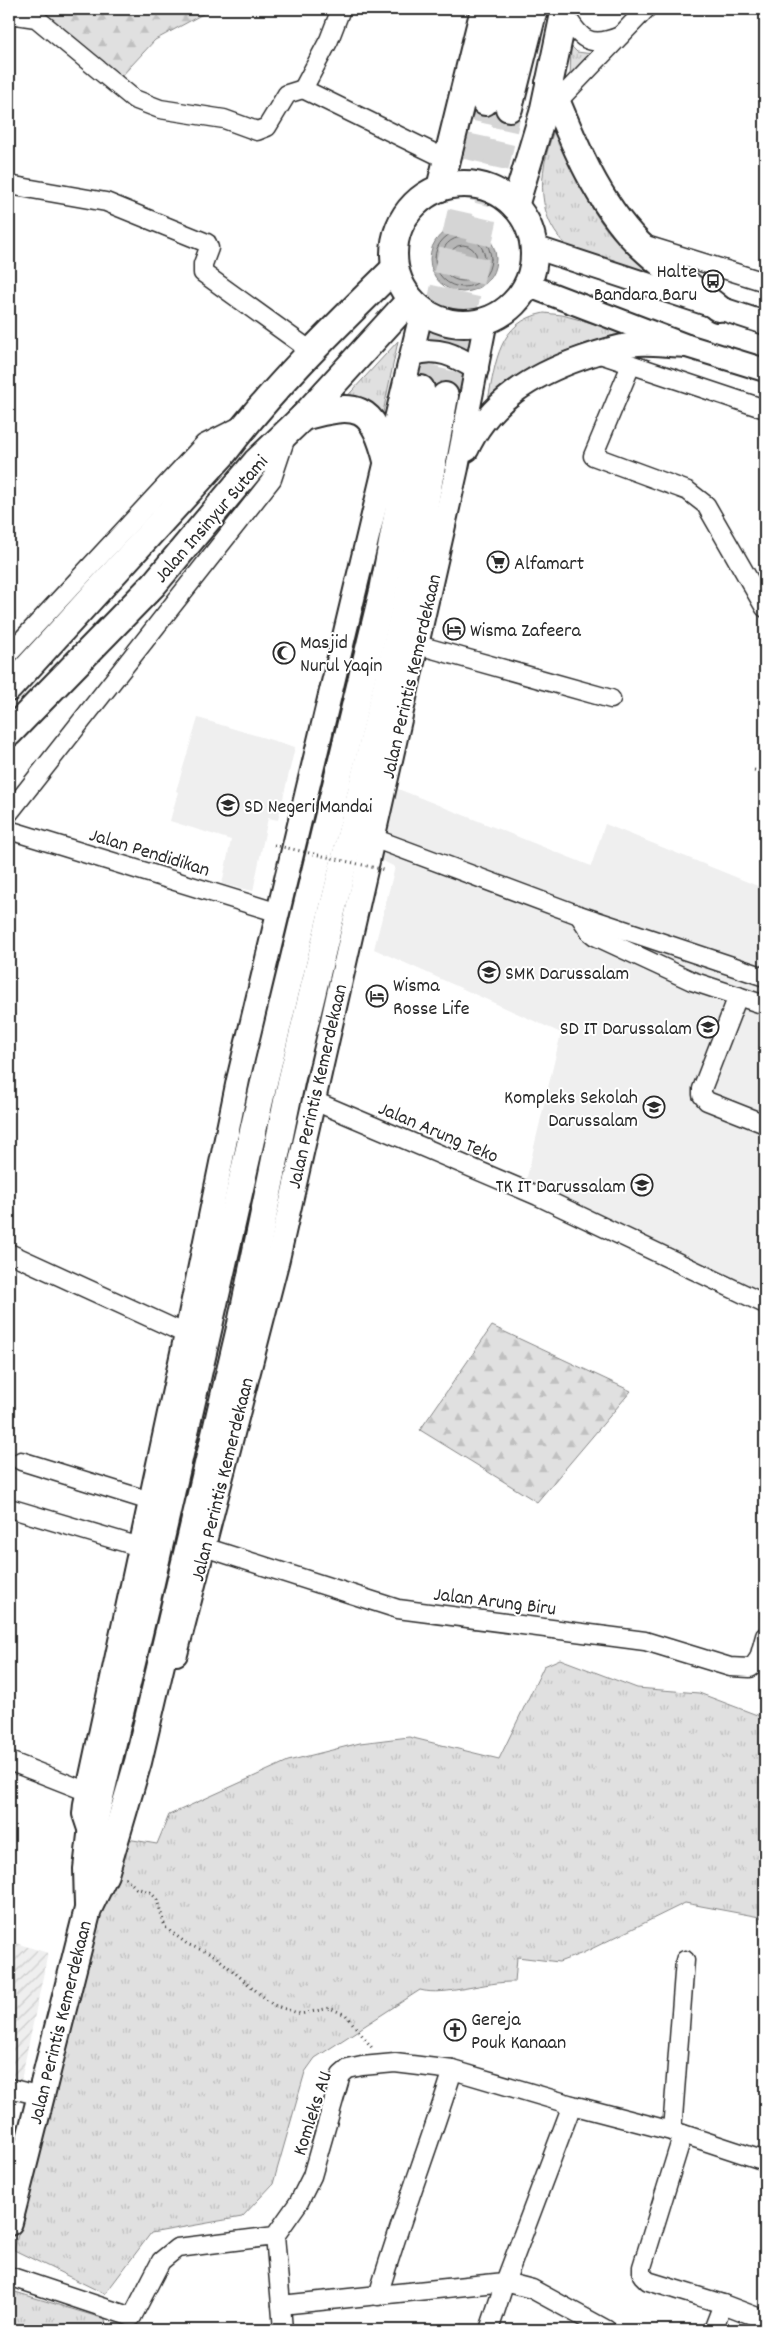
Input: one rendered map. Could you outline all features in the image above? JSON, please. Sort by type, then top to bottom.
[{"type":"highway","points":[[440,188],[484,9]]},
{"type":"highway","points":[[508,9],[497,105],[534,9]]},
{"type":"highway","points":[[515,206],[540,122],[553,92],[565,11]]},
{"type":"highway","points":[[553,92],[590,176],[607,205],[638,243],[718,308]]},
{"type":"highway","points":[[463,183],[481,185],[497,192],[515,206],[528,225],[534,247],[534,260],[527,285],[514,303],[486,320],[464,324],[448,322],[415,306],[394,269],[393,248],[395,235],[405,215],[420,198],[440,188],[463,183]]},
{"type":"highway","name":"Jalan Insinyur Sutami","points":[[9,688],[222,455],[246,423],[312,351],[394,269]]},
{"type":"highway","name":"Jalan Insinyur Sutami","points":[[9,733],[154,584],[256,462],[415,306]]},
{"type":"highway","name":"Jalan Perintis Kemerdekaan","points":[[9,2222],[13,2185],[41,2096],[88,1909],[105,1874],[138,1762],[241,1324],[291,1082],[408,595],[433,392],[382,591],[265,1078],[148,1596],[91,1835],[87,1869],[88,1909]]},
{"type":"highway","points":[[296,424],[329,410],[358,411],[376,425],[387,461]]},
{"type":"main road","points":[[534,247],[765,323]]},
{"type":"main road","points":[[527,285],[688,346],[765,370]]},
{"type":"main road","name":"Jalan Perintis Kemerdekaan","points":[[91,1835],[84,1814],[88,1792],[238,1080],[412,356],[415,306]]},
{"type":"main road","name":"Jalan Perintis Kemerdekaan","points":[[116,1841],[134,1818],[278,1259],[312,1100],[418,645],[455,476],[486,320]]},
{"type":"main road","points":[[455,476],[474,435],[502,401],[527,382],[552,368],[597,353],[637,344],[688,346]]},
{"type":"main road","points":[[412,356],[422,351],[442,352],[462,360],[477,369]]},
{"type":"street","points":[[303,90],[329,40],[341,9]]},
{"type":"street","points":[[553,92],[620,36],[646,9]]},
{"type":"street","points":[[565,11],[575,30],[595,42],[604,43],[620,36]]},
{"type":"street","points":[[9,14],[36,18],[134,99],[160,109],[224,119],[257,131],[267,127],[287,94],[303,90],[446,159]]},
{"type":"street","points":[[9,185],[106,202],[207,242],[209,248],[203,264],[203,273],[312,351]]},
{"type":"street","points":[[638,243],[765,282]]},
{"type":"street","points":[[597,353],[765,409]]},
{"type":"street","points":[[631,365],[593,456],[688,491],[698,497],[706,505],[765,608]]},
{"type":"street","points":[[10,649],[204,444],[246,423]]},
{"type":"street","points":[[9,813],[272,479],[296,424]]},
{"type":"street","points":[[418,645],[611,699]]},
{"type":"street","name":"Jalan Pendidikan","points":[[9,830],[279,913]]},
{"type":"street","points":[[373,838],[579,915],[765,977]]},
{"type":"street","points":[[579,915],[590,932],[595,936],[692,981],[765,1005]]},
{"type":"street","points":[[732,965],[730,994],[702,1089],[702,1095],[707,1101],[765,1124]]},
{"type":"street","name":"Jalan Arung Teko","points":[[312,1100],[538,1196],[765,1304]]},
{"type":"street","points":[[9,1254],[186,1334]]},
{"type":"street","points":[[21,1461],[150,1501]]},
{"type":"street","points":[[9,1508],[140,1547]]},
{"type":"street","name":"Jalan Arung Biru","points":[[204,1548],[398,1609],[645,1641],[730,1667],[750,1668],[762,1658],[765,1636]]},
{"type":"street","points":[[9,1761],[88,1792]]},
{"type":"street","points":[[686,1960],[678,2133],[642,2267],[642,2275],[648,2281],[723,2304],[765,2320]]},
{"type":"street","name":"Komleks AU","points":[[275,2236],[299,2202],[312,2176],[341,2076],[348,2069],[385,2063],[414,2064],[453,2070],[572,2106],[678,2133],[765,2161]]},
{"type":"street","points":[[378,2296],[395,2238],[421,2169],[453,2070]]},
{"type":"street","points":[[9,2088],[41,2096]]},
{"type":"street","points":[[489,2330],[505,2282],[572,2106]]},
{"type":"street","points":[[17,2278],[134,2324],[162,2261],[177,2248],[275,2236],[283,2330]]},
{"type":"street","points":[[281,2305],[505,2282],[532,2289],[606,2330]]},
{"type":"street","points":[[713,2330],[723,2304]]},
{"type":"path","points":[[754,770],[765,772]]},
{"type":"path","points":[[274,845],[385,870]]},
{"type":"path","points":[[105,1874],[122,1874],[136,1888],[150,1892],[157,1899],[165,1927],[187,1944],[214,1955],[273,2005],[301,2014],[330,2008],[346,2015],[385,2063]]},
{"type":"shaded area","name":"SD Negeri Mandai","points":[[198,718],[295,747],[278,820],[268,818],[253,891],[222,884],[231,840],[170,821],[178,792],[176,791]]},
{"type":"shaded area","name":"Kompleks Sekolah Darussalam","points":[[393,787],[591,866],[605,824],[765,889],[765,1296],[526,1181],[561,1033],[374,949],[395,867],[381,860]]},
{"type":"shaded area","points":[[9,1941],[48,1953],[9,2137]]},
{"type":"green space","points":[[22,9],[212,9],[155,40],[119,79]]},
{"type":"green space","points":[[571,46],[577,52],[593,54],[570,80]]},
{"type":"green space","points":[[556,126],[583,192],[602,223],[625,249],[647,262],[667,281],[579,257],[571,251],[555,231],[548,217],[542,187],[546,156]]},
{"type":"green space","points":[[544,313],[562,315],[625,332],[552,357],[520,375],[488,400],[497,358],[508,334],[517,325],[529,318]]},
{"type":"green space","points":[[398,341],[381,422],[341,403]]},
{"type":"green space","points":[[492,1326],[631,1391],[537,1502],[420,1430]]},
{"type":"green space","points":[[560,1659],[637,1688],[699,1693],[765,1718],[765,1918],[685,1903],[583,1953],[559,1962],[517,1957],[515,1982],[441,1992],[420,1990],[315,2058],[305,2072],[273,2184],[242,2217],[151,2233],[105,2294],[14,2250],[121,1838],[157,1844],[169,1815],[288,1761],[360,1743],[409,1737],[499,1759],[544,1666]]},
{"type":"green space","points":[[12,2291],[105,2319],[107,2330],[9,2330],[9,2305]]},
{"type":"water","points":[[457,226],[469,226],[481,231],[491,241],[496,253],[494,272],[481,287],[469,292],[457,292],[445,287],[435,277],[430,265],[430,253],[435,241],[445,231]]},
{"type":"tunnel","points":[[421,389],[485,102]]},
{"type":"tunnel","points":[[445,396],[509,108]]},
{"type":"place","name":"Halte Bandara Baru","points":[[713,281]]},
{"type":"place","name":"Alfamart","points":[[498,562]]},
{"type":"place","name":"Wisma Zafeera","points":[[454,629]]},
{"type":"place","name":"Masjid Nurul Yaqin","points":[[284,653]]},
{"type":"place","name":"SD Negeri Mandai","points":[[228,805]]},
{"type":"place","name":"SMK Darussalam","points":[[489,972]]},
{"type":"place","name":"Wisma Rosse Life","points":[[377,996]]},
{"type":"place","name":"SD IT Darussalam","points":[[708,1027]]},
{"type":"place","name":"Kompleks Sekolah Darussalam","points":[[654,1107]]},
{"type":"place","name":"TK IT Darussalam","points":[[642,1185]]},
{"type":"place","name":"Gereja Pouk Kanaan","points":[[455,2030]]}]
